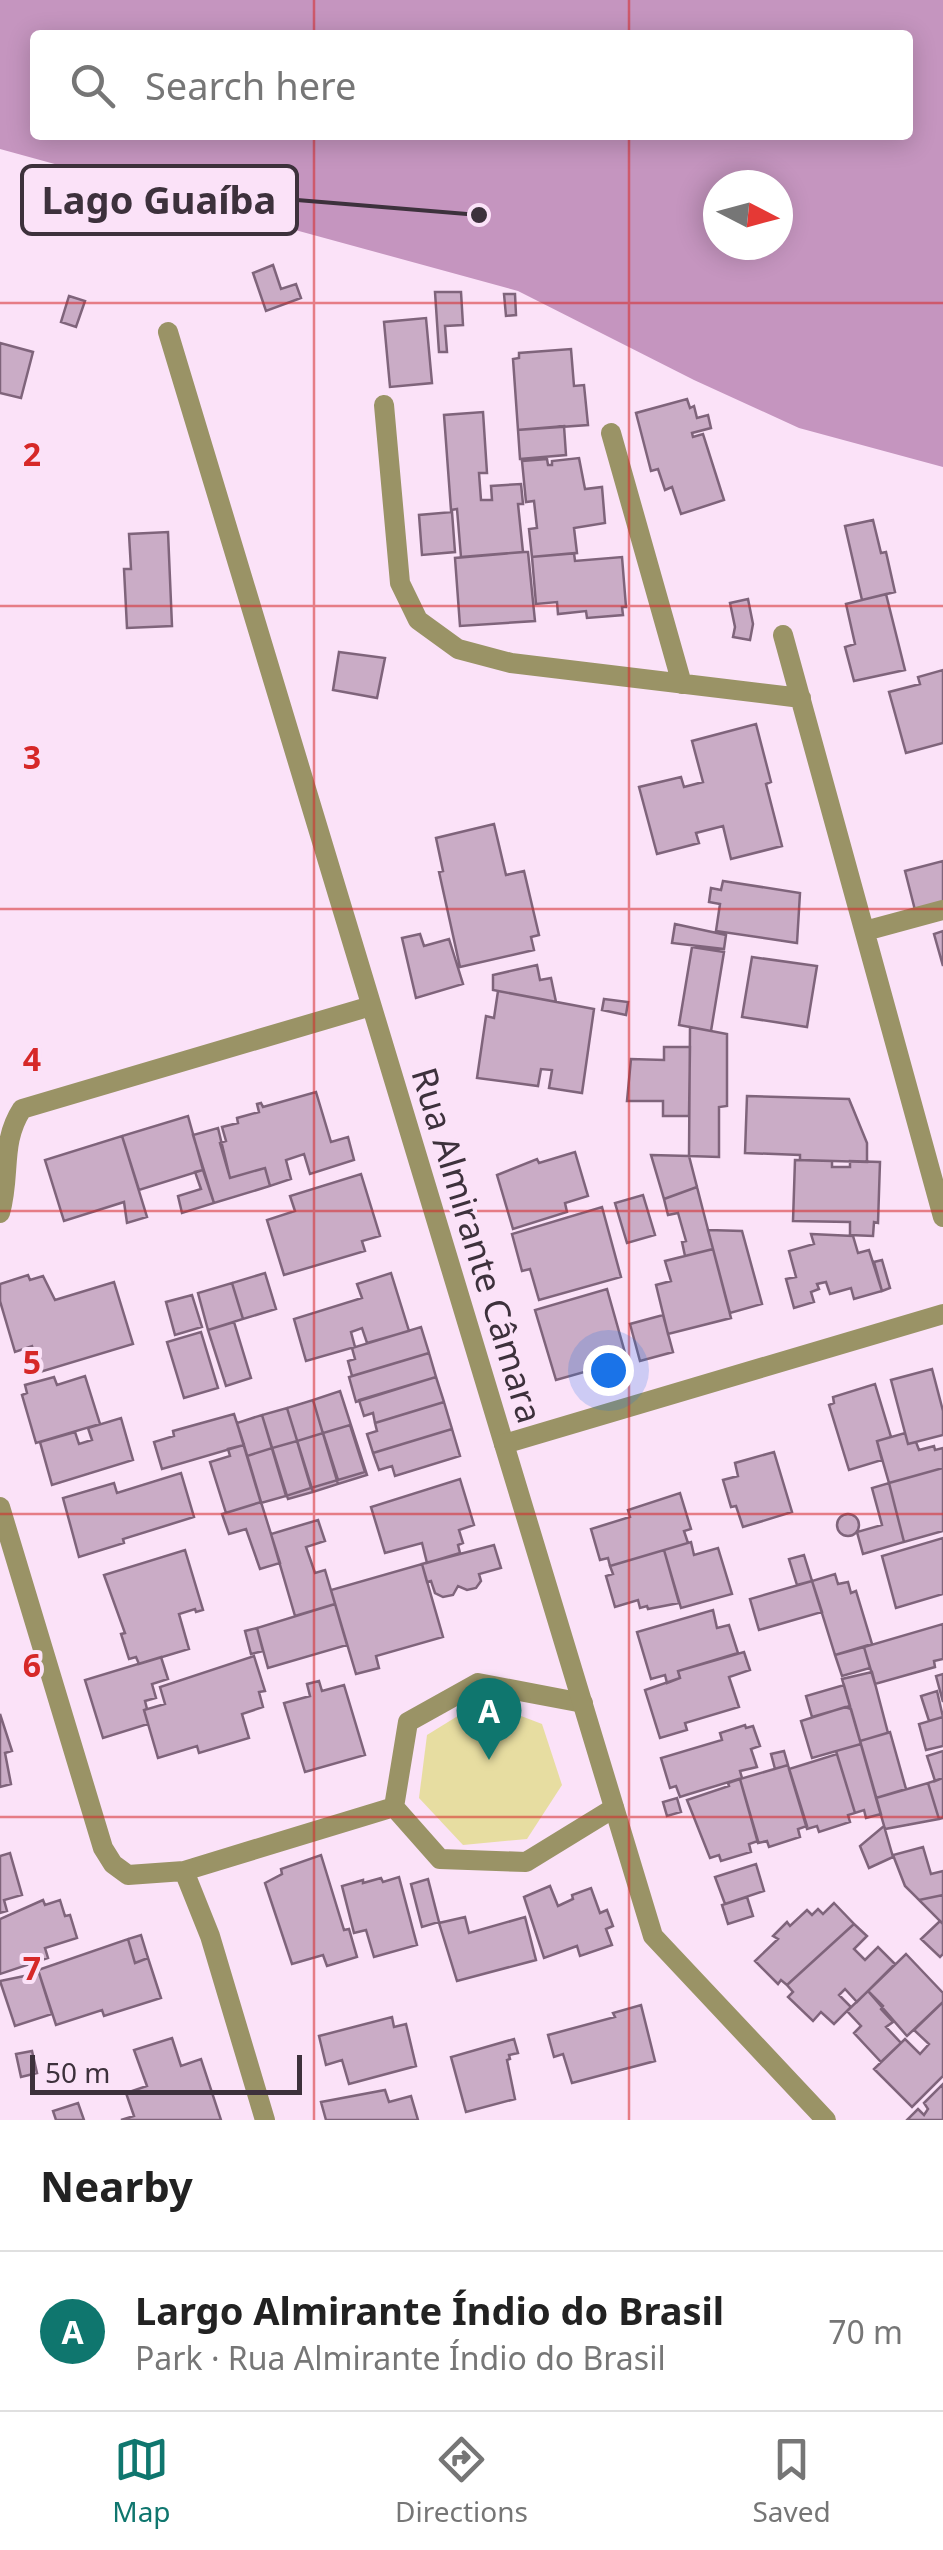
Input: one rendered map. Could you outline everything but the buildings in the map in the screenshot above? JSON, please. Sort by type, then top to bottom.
[{"type":"street","name":"Rua Almirante Câmara","points":[[168,332],[654,1936],[826,2120]]},
{"type":"street","points":[[384,406],[400,583],[418,620],[458,649],[511,663],[801,698]]},
{"type":"street","points":[[611,434],[682,684]]},
{"type":"street","points":[[784,635],[943,1217]]},
{"type":"street","points":[[865,932],[943,910]]},
{"type":"street","points":[[0,1212],[5,1195],[10,1126],[22,1110],[371,1006]]},
{"type":"street","points":[[504,1444],[943,1314]]},
{"type":"street","points":[[0,1507],[103,1848],[113,1864],[128,1875],[184,1871],[394,1807]]},
{"type":"street","points":[[394,1807],[408,1722],[478,1682],[583,1702]]},
{"type":"street","points":[[394,1807],[440,1858],[526,1862],[614,1808]]},
{"type":"street","points":[[184,1871],[210,1936],[265,2120]]},
{"type":"shaded area","points":[[0,0],[943,0],[943,467],[799,428],[518,291],[0,149]]},
{"type":"shaded area","points":[[482,1701],[542,1724],[562,1785],[527,1839],[463,1845],[419,1798],[427,1735]]},
{"type":"place","name":"Lago Guaíba","points":[[479,215]]},
{"type":"place","name":"Largo Almirante Índio do Brasil","points":[[489,1760]]}]
